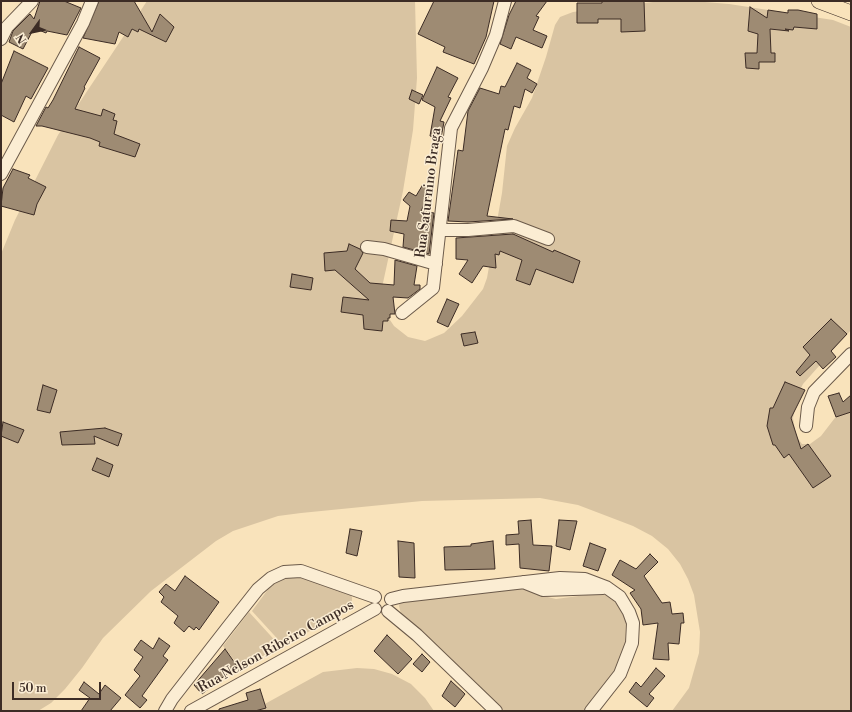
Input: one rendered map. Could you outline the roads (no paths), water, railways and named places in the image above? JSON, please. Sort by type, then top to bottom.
[{"type":"main road","points":[[818,1],[851,13]]},
{"type":"street","points":[[1,39],[7,27],[32,1]]},
{"type":"street","points":[[1,174],[83,23],[92,1]]},
{"type":"street","name":"Rua Saturnino Braga","points":[[402,313],[433,288],[451,128],[482,68],[496,35],[505,1]]},
{"type":"street","points":[[440,230],[468,230],[506,226],[520,228],[548,239]]},
{"type":"street","points":[[367,246],[396,252],[436,264]]},
{"type":"street","points":[[806,426],[808,407],[814,392],[851,354]]},
{"type":"street","name":"Rua Nelson Ribeiro Campos","points":[[165,711],[172,699],[258,589],[271,578],[284,572],[302,571],[375,603]]},
{"type":"street","points":[[496,711],[417,635],[390,605],[383,593],[375,603],[383,613],[390,605],[403,596],[523,582],[576,578],[596,582],[606,587],[620,597],[630,612],[633,622],[633,638],[629,654],[620,674],[590,711]]},
{"type":"street","name":"Rua Nelson Ribeiro Campos","points":[[191,711],[375,603]]}]
